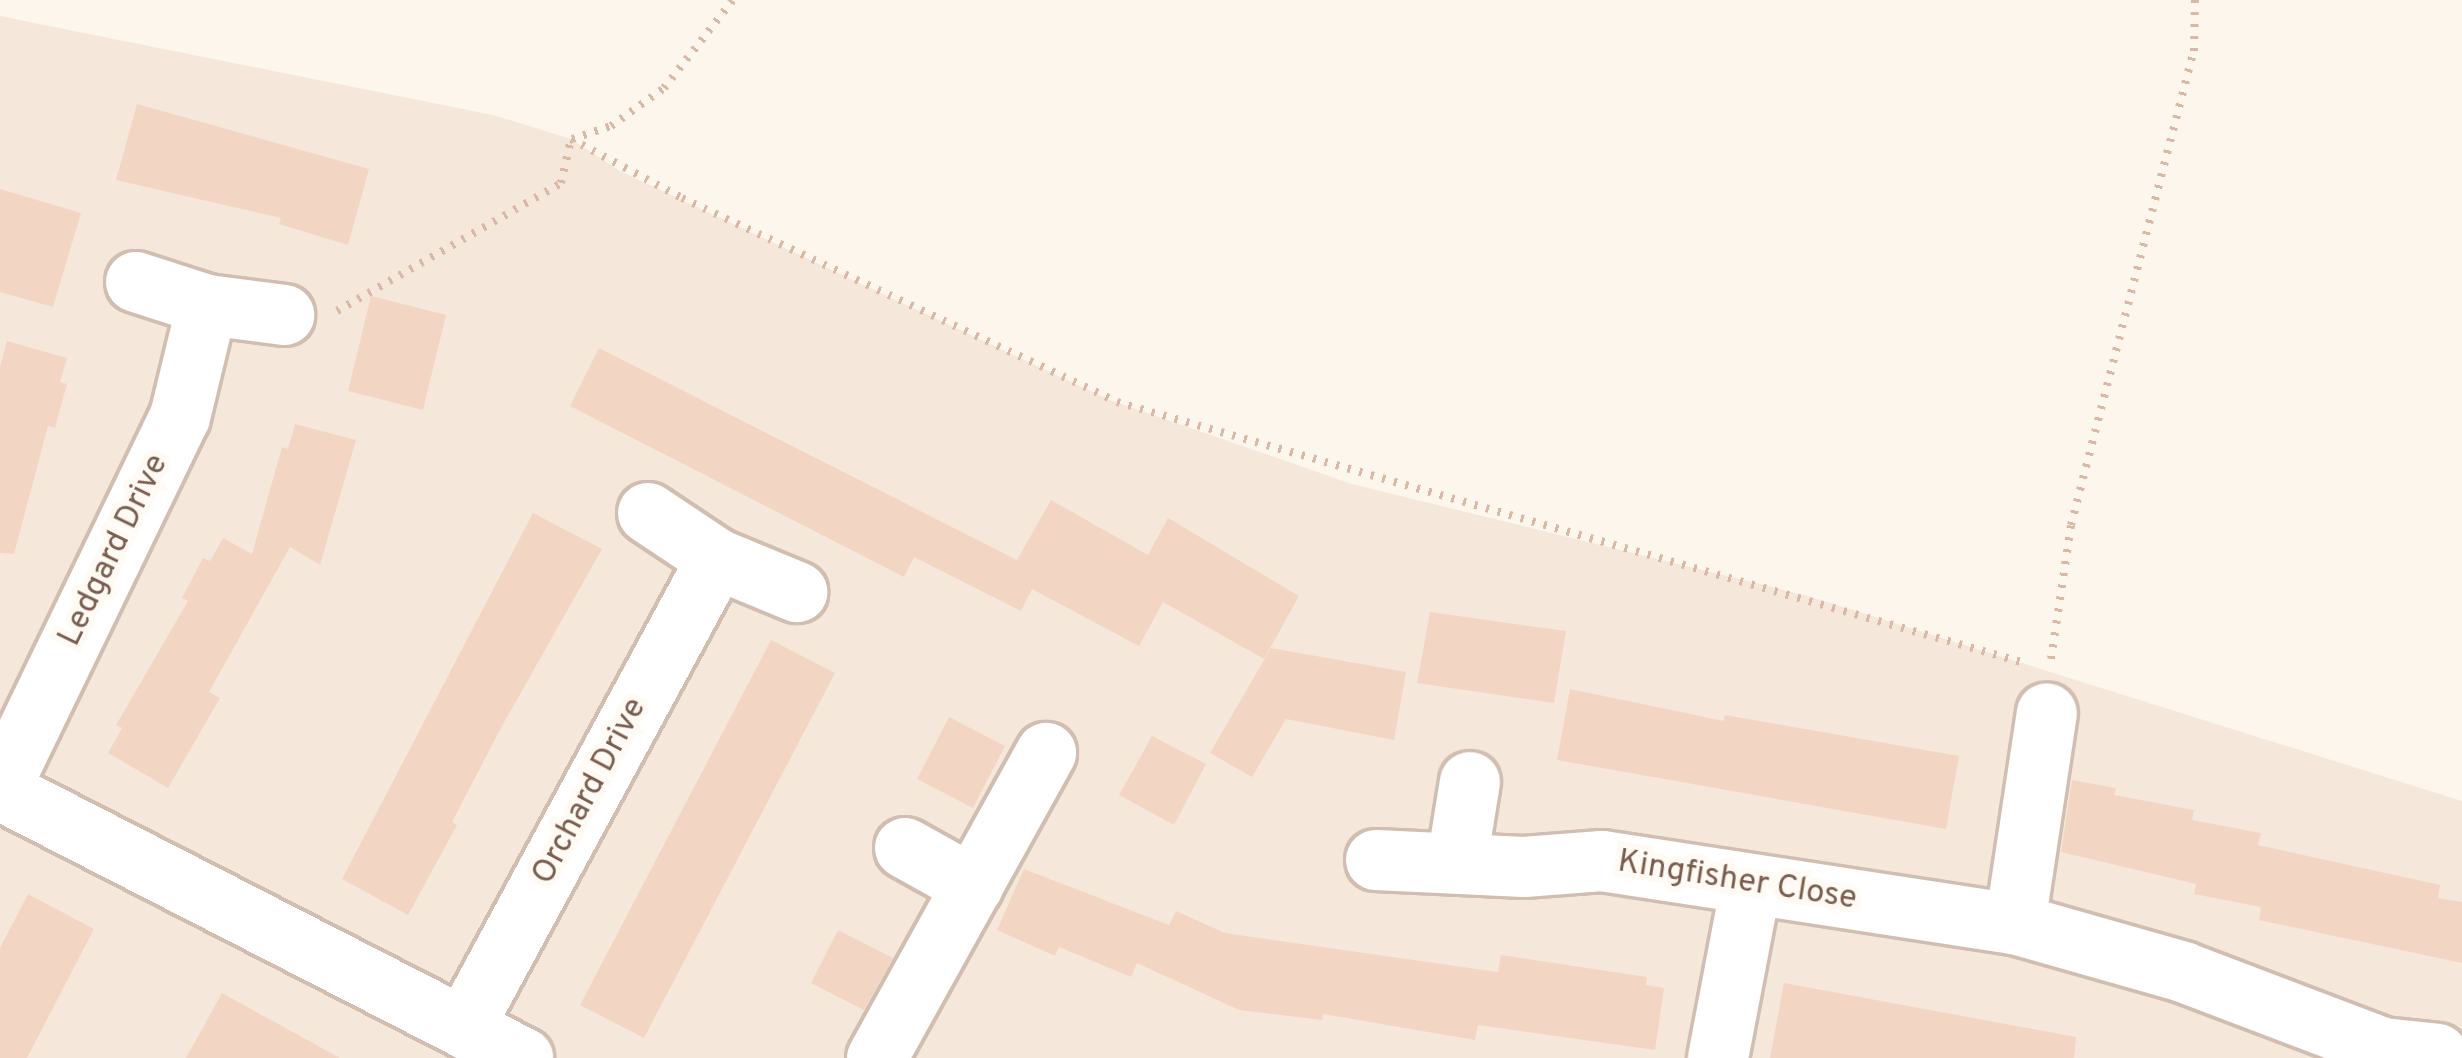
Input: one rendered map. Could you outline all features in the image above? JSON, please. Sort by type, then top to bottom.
[{"type":"street","points":[[136,282],[207,304],[284,315]]},
{"type":"street","name":"Ledgard Drive","points":[[0,789],[179,417],[207,304]]},
{"type":"street","points":[[648,513],[717,559],[797,592]]},
{"type":"street","name":"Orchard Drive","points":[[465,1025],[717,559]]},
{"type":"street","points":[[2014,924],[2048,692]]},
{"type":"street","points":[[877,1058],[1046,752]]},
{"type":"street","points":[[1457,862],[1471,782]]},
{"type":"street","points":[[0,789],[523,1058]]},
{"type":"street","points":[[904,848],[973,886]]},
{"type":"street","name":"Kingfisher Close","points":[[1376,860],[1524,867],[1602,861],[2014,924],[2183,972],[2401,1053]]},
{"type":"street","points":[[1718,1058],[1751,885]]},
{"type":"path","points":[[571,139],[611,126],[664,88],[733,0]]},
{"type":"path","points":[[571,139],[682,198],[1117,402],[2048,692],[2071,525],[2194,51],[2195,0]]},
{"type":"path","points":[[284,315],[345,311],[561,183],[571,139]]},
{"type":"shaded area","points":[[0,16],[493,115],[571,139],[620,171],[1110,400],[1352,484],[1808,596],[2462,801],[2462,1058],[0,1058]]},
{"type":"building","points":[[137,104],[369,169],[348,245],[279,224],[281,218],[116,180]]},
{"type":"building","points":[[0,189],[81,213],[53,307],[0,292]]},
{"type":"building","points":[[371,296],[446,315],[423,410],[348,391]]},
{"type":"building","points":[[7,341],[67,358],[60,382],[67,384],[55,428],[48,426],[14,554],[0,553],[0,367]]},
{"type":"building","points":[[599,348],[1017,560],[1051,500],[1148,555],[1168,518],[1299,596],[1264,659],[1163,602],[1139,646],[1032,589],[1021,611],[914,557],[904,577],[570,406]]},
{"type":"building","points":[[295,424],[356,440],[320,565],[290,547],[209,692],[220,698],[168,788],[108,753],[122,728],[116,725],[188,601],[182,598],[203,558],[210,561],[223,538],[252,554],[282,447],[288,449]]},
{"type":"building","points":[[533,513],[602,549],[502,726],[452,822],[457,825],[408,915],[342,879]]},
{"type":"building","points":[[1430,612],[1566,631],[1554,703],[1417,683]]},
{"type":"building","points":[[771,640],[835,673],[644,1038],[580,1005]]},
{"type":"building","points":[[1271,648],[1406,672],[1394,740],[1286,719],[1252,777],[1210,753]]},
{"type":"building","points":[[1570,689],[1724,721],[1725,715],[1959,756],[1946,829],[1557,760]]},
{"type":"building","points":[[949,717],[1005,746],[973,808],[917,779]]},
{"type":"building","points":[[1152,736],[1206,764],[1174,825],[1119,795]]},
{"type":"building","points":[[2072,780],[2116,788],[2114,795],[2194,810],[2192,820],[2261,833],[2258,845],[2440,885],[2438,898],[2462,902],[2462,963],[2259,920],[2261,907],[2194,894],[2196,884],[2061,852]]},
{"type":"building","points":[[1024,869],[1169,925],[1176,911],[1225,933],[1498,972],[1501,955],[1647,977],[1646,985],[1664,988],[1655,1050],[1478,1025],[1475,1040],[1323,1014],[1322,1020],[1239,1010],[1137,963],[1131,977],[1059,947],[1055,956],[997,930]]},
{"type":"building","points":[[28,894],[94,929],[27,1058],[0,1058],[0,948]]},
{"type":"building","points":[[838,930],[893,958],[864,1010],[811,983]]},
{"type":"building","points":[[1784,983],[2076,1037],[2074,1058],[1770,1058]]},
{"type":"building","points":[[222,993],[340,1058],[186,1058]]}]
